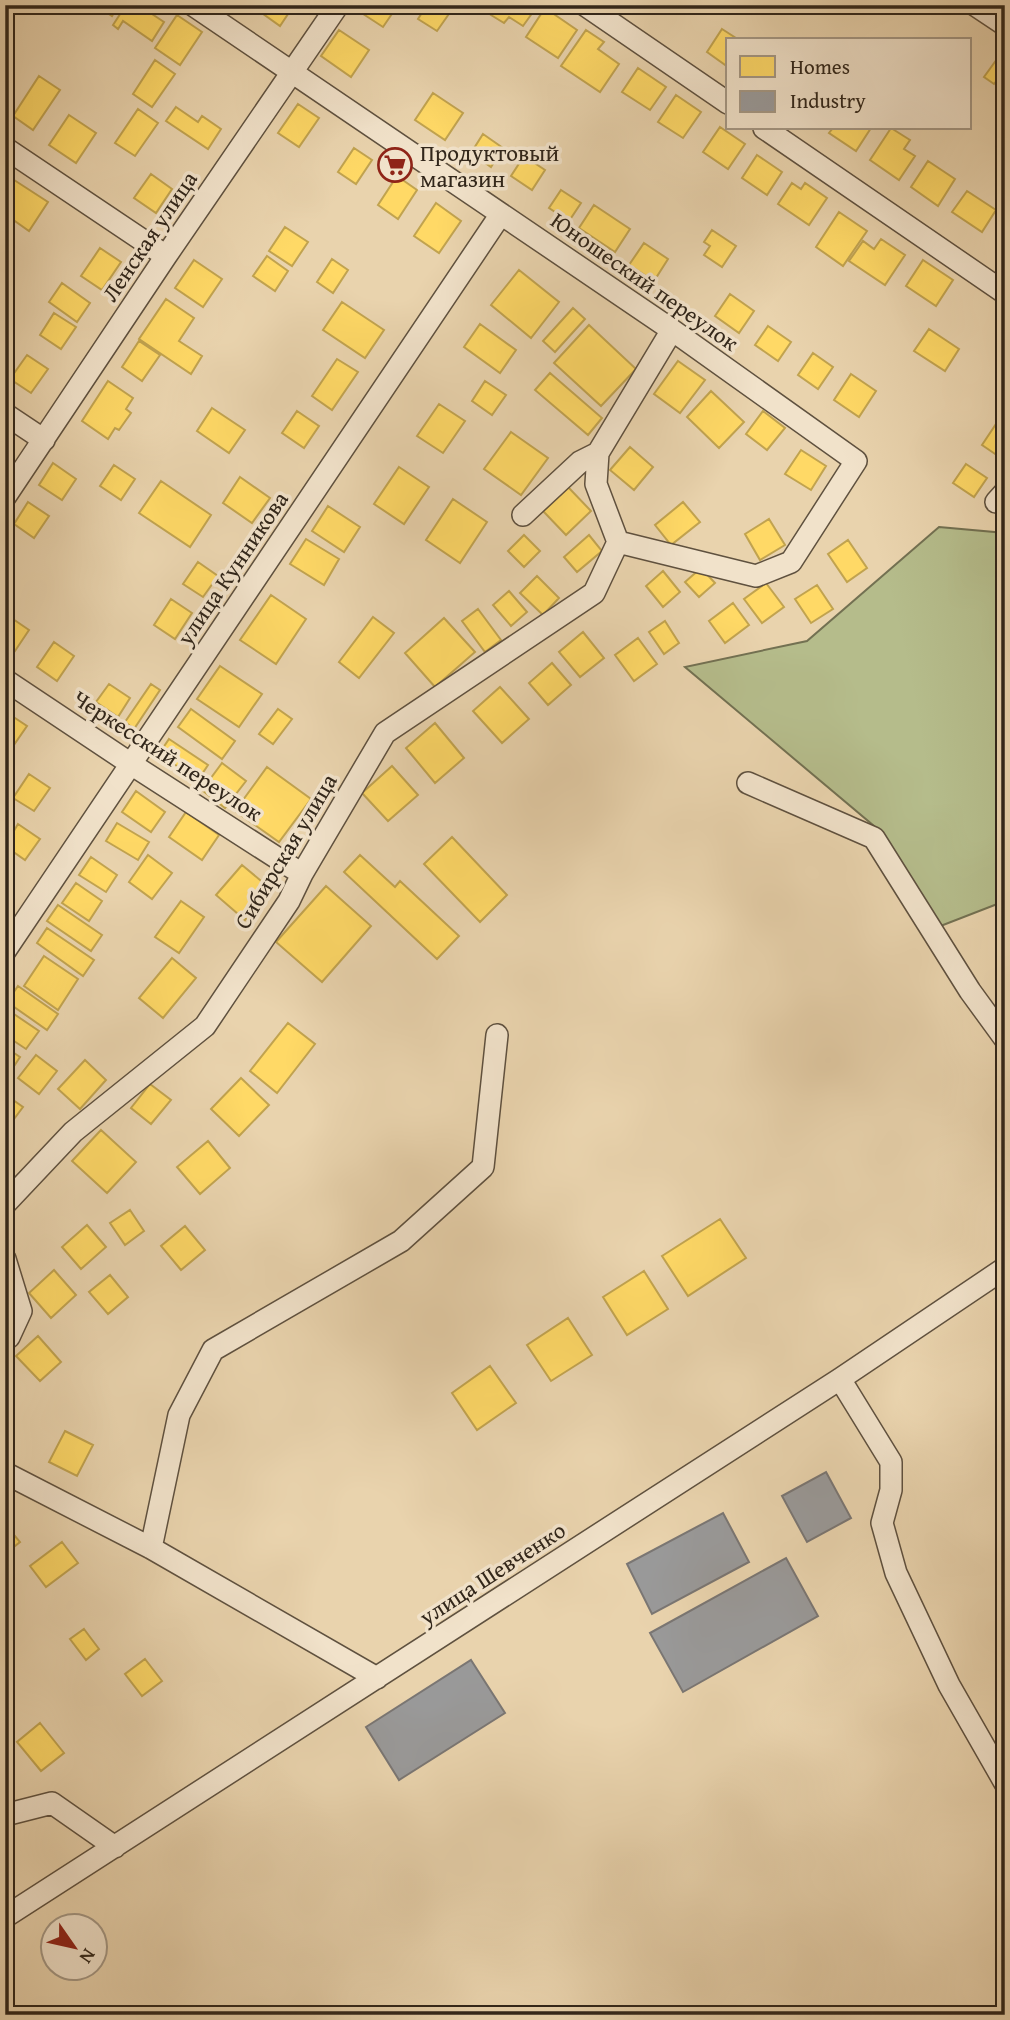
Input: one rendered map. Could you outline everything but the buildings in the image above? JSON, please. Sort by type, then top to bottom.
[{"type":"street","name":"Юношеский переулок","points":[[193,5],[672,330],[856,461],[791,562],[756,576],[618,542]]},
{"type":"street","name":"Ленская улица","points":[[5,497],[338,5]]},
{"type":"street","points":[[585,5],[726,102]]},
{"type":"street","points":[[975,5],[1005,25]]},
{"type":"street","points":[[767,130],[1005,293]]},
{"type":"street","points":[[5,148],[166,256]]},
{"type":"street","name":"улица Кунникова","points":[[5,951],[501,214]]},
{"type":"street","points":[[618,542],[596,484],[598,453],[672,330]]},
{"type":"street","points":[[5,414],[44,440]]},
{"type":"street","points":[[523,515],[580,462],[598,453]]},
{"type":"street","name":"Сибирская улица","points":[[5,1204],[72,1132],[205,1026],[289,901],[302,874],[385,733],[594,593],[618,542]]},
{"type":"street","name":"Черкесский переулок","points":[[5,680],[302,874]]},
{"type":"street","points":[[748,783],[874,838],[970,991],[1005,1039]]},
{"type":"street","points":[[151,1548],[179,1415],[213,1350],[401,1241],[483,1167],[497,1035]]},
{"type":"street","points":[[5,1259],[21,1311],[9,1337]]},
{"type":"street","name":"улица Шевченко","points":[[5,1917],[840,1379],[1005,1268]]},
{"type":"street","points":[[840,1379],[891,1462],[891,1490],[883,1523],[896,1573],[949,1685],[1005,1783]]},
{"type":"street","points":[[5,1473],[151,1548],[377,1678]]},
{"type":"street","points":[[5,1815],[52,1803],[115,1847]]},
{"type":"green space","points":[[939,527],[1005,533],[1005,901],[938,927],[874,826],[685,667],[807,641]]},
{"type":"place","name":"Продуктовый магазин","points":[[395,165]]}]
